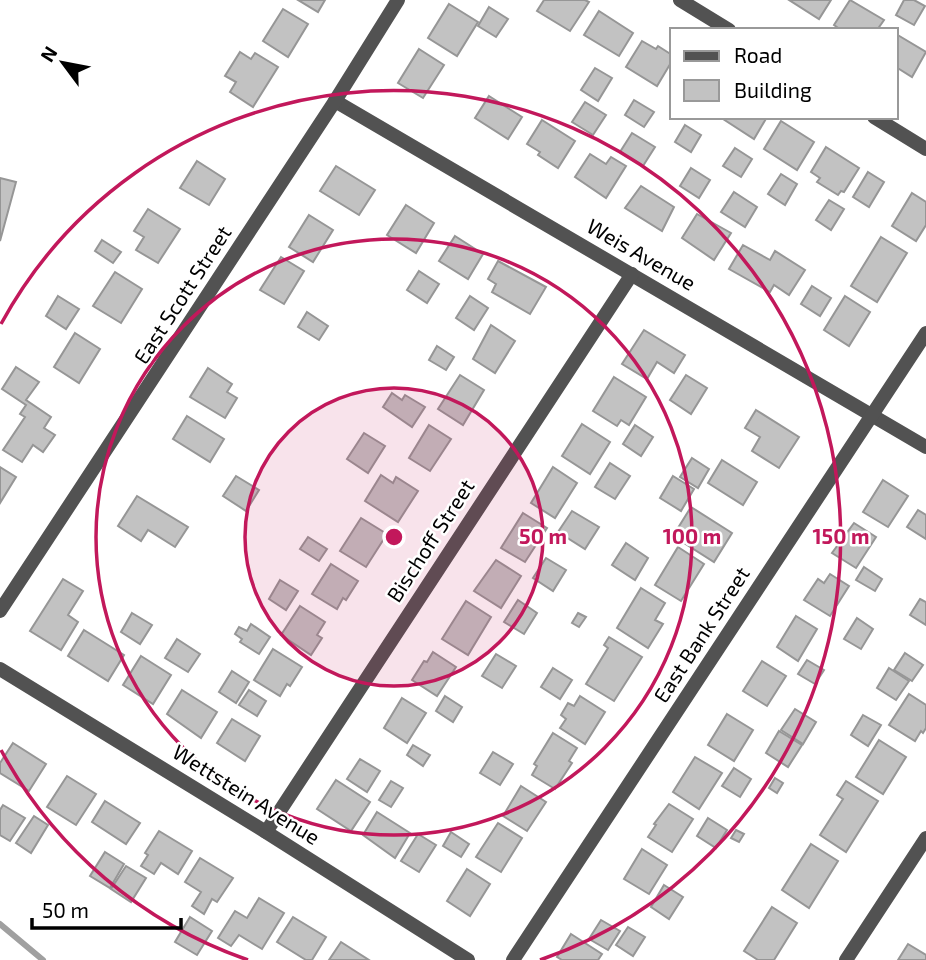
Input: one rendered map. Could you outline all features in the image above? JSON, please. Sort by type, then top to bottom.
[{"type":"street","name":"East Scott Street","points":[[0,611],[335,101],[398,0]]},
{"type":"street","points":[[680,0],[726,28]]},
{"type":"street","name":"Weis Avenue","points":[[335,101],[926,447]]},
{"type":"street","points":[[877,119],[926,149]]},
{"type":"street","name":"Bischoff Street","points":[[266,832],[632,274]]},
{"type":"street","name":"East Bank Street","points":[[513,960],[926,333]]},
{"type":"street","name":"Wettstein Avenue","points":[[0,669],[266,832],[467,960]]},
{"type":"street","points":[[846,960],[926,838]]},
{"type":"building","points":[[298,0],[325,0],[318,12]]},
{"type":"building","points":[[544,0],[589,2],[570,31],[537,11]]},
{"type":"building","points":[[789,0],[831,0],[819,19]]},
{"type":"building","points":[[850,0],[884,20],[878,28],[838,28],[834,25]]},
{"type":"building","points":[[904,0],[914,0],[925,6],[914,25],[896,15]]},
{"type":"building","points":[[449,4],[478,22],[457,56],[428,38]]},
{"type":"building","points":[[489,7],[508,19],[496,37],[478,26]]},
{"type":"building","points":[[283,9],[308,24],[288,57],[263,41]]},
{"type":"building","points":[[599,11],[633,33],[619,56],[584,35]]},
{"type":"building","points":[[898,35],[926,52],[912,77],[898,68]]},
{"type":"building","points":[[642,41],[670,54],[670,64],[657,86],[626,67]]},
{"type":"building","points":[[419,49],[444,65],[423,98],[398,83]]},
{"type":"building","points":[[240,52],[251,59],[255,53],[278,67],[253,107],[230,92],[236,82],[225,76]]},
{"type":"building","points":[[595,68],[612,78],[598,101],[581,90]]},
{"type":"building","points":[[489,96],[522,117],[508,139],[475,118]]},
{"type":"building","points":[[634,100],[654,112],[644,127],[625,115]]},
{"type":"building","points":[[585,102],[606,115],[593,135],[572,122]]},
{"type":"building","points":[[723,119],[766,119],[754,139]]},
{"type":"building","points":[[542,120],[575,141],[558,168],[527,144]]},
{"type":"building","points":[[781,121],[814,142],[797,170],[764,149]]},
{"type":"building","points":[[685,125],[701,135],[691,152],[675,142]]},
{"type":"building","points":[[632,133],[655,147],[643,166],[620,152]]},
{"type":"building","points":[[826,147],[859,168],[844,192],[841,191],[838,195],[817,182],[820,178],[811,172]]},
{"type":"building","points":[[735,148],[752,159],[741,177],[723,166]]},
{"type":"building","points":[[590,154],[606,164],[611,157],[626,166],[606,198],[575,177]]},
{"type":"building","points":[[197,161],[225,179],[209,205],[180,188]]},
{"type":"building","points":[[336,166],[375,190],[359,215],[320,191]]},
{"type":"building","points":[[691,168],[710,180],[699,198],[680,186]]},
{"type":"building","points":[[868,172],[884,182],[869,207],[853,197]]},
{"type":"building","points":[[781,174],[797,184],[785,205],[768,194]]},
{"type":"building","points":[[0,178],[16,182],[0,241]]},
{"type":"building","points":[[641,186],[674,207],[662,231],[625,208]]},
{"type":"building","points":[[734,192],[757,207],[745,227],[721,212]]},
{"type":"building","points":[[912,193],[926,202],[926,225],[916,241],[892,226]]},
{"type":"building","points":[[829,200],[844,209],[831,230],[816,220]]},
{"type":"building","points":[[406,205],[434,223],[416,253],[387,235]]},
{"type":"building","points":[[148,209],[180,229],[158,263],[136,250],[144,237],[134,231]]},
{"type":"building","points":[[697,214],[731,233],[714,260],[682,238]]},
{"type":"building","points":[[309,215],[333,230],[313,262],[289,247]]},
{"type":"building","points":[[455,236],[483,254],[468,279],[439,261]]},
{"type":"building","points":[[881,237],[907,253],[877,302],[851,286]]},
{"type":"building","points":[[102,240],[121,252],[113,263],[95,251]]},
{"type":"building","points":[[743,245],[770,260],[775,251],[805,270],[789,295],[774,285],[770,292],[729,269]]},
{"type":"building","points":[[281,257],[304,271],[284,304],[260,290]]},
{"type":"building","points":[[498,261],[546,287],[530,314],[492,292],[496,284],[488,279]]},
{"type":"building","points":[[419,271],[439,284],[427,303],[407,290]]},
{"type":"building","points":[[115,272],[142,289],[121,323],[93,306]]},
{"type":"building","points":[[812,286],[831,298],[820,316],[801,304]]},
{"type":"building","points":[[58,296],[79,309],[66,329],[46,316]]},
{"type":"building","points":[[470,296],[488,308],[474,330],[456,318]]},
{"type":"building","points":[[845,296],[870,312],[849,346],[824,330]]},
{"type":"building","points":[[307,312],[328,326],[319,340],[298,327]]},
{"type":"building","points":[[491,325],[515,341],[495,373],[473,359]]},
{"type":"building","points":[[644,330],[685,355],[674,373],[657,362],[647,379],[622,364]]},
{"type":"building","points":[[75,333],[100,349],[79,383],[54,367]]},
{"type":"building","points":[[437,346],[454,357],[446,370],[429,360]]},
{"type":"building","points":[[16,367],[39,382],[26,400],[51,417],[44,428],[55,435],[43,452],[33,445],[22,462],[3,450],[25,417],[20,414],[26,405],[2,389]]},
{"type":"building","points":[[208,368],[232,384],[227,392],[237,398],[225,418],[190,397]]},
{"type":"building","points":[[460,375],[484,390],[463,425],[438,409]]},
{"type":"building","points":[[686,375],[707,388],[691,414],[670,400]]},
{"type":"building","points":[[614,377],[646,397],[629,425],[621,420],[617,426],[593,411]]},
{"type":"building","points":[[392,393],[402,400],[405,395],[425,407],[412,427],[383,407]]},
{"type":"building","points":[[756,410],[799,437],[779,468],[752,451],[760,437],[745,428]]},
{"type":"building","points":[[187,416],[224,439],[210,462],[173,439]]},
{"type":"building","points":[[582,424],[610,442],[590,474],[562,456]]},
{"type":"building","points":[[429,425],[451,439],[430,471],[409,458]]},
{"type":"building","points":[[635,425],[653,437],[641,456],[623,444]]},
{"type":"building","points":[[364,433],[385,446],[368,473],[347,459]]},
{"type":"building","points":[[692,458],[709,469],[698,488],[680,477]]},
{"type":"building","points":[[722,460],[757,482],[743,505],[708,483]]},
{"type":"building","points":[[610,463],[630,476],[615,499],[595,487]]},
{"type":"building","points":[[0,467],[16,477],[0,503]]},
{"type":"building","points":[[553,467],[577,483],[555,518],[531,503]]},
{"type":"building","points":[[381,475],[393,483],[396,477],[418,491],[398,522],[365,501]]},
{"type":"building","points":[[236,476],[259,490],[246,511],[223,496]]},
{"type":"building","points":[[673,476],[694,489],[681,511],[660,498]]},
{"type":"building","points":[[883,480],[908,496],[888,527],[863,512]]},
{"type":"building","points":[[137,496],[188,527],[175,547],[148,530],[141,541],[118,526]]},
{"type":"building","points":[[691,507],[732,533],[714,562],[673,536]]},
{"type":"building","points":[[918,510],[926,515],[926,539],[907,527]]},
{"type":"building","points":[[572,511],[599,527],[585,549],[558,532]]},
{"type":"building","points":[[523,513],[547,528],[525,562],[501,548]]},
{"type":"building","points":[[361,518],[387,534],[366,567],[340,551]]},
{"type":"building","points":[[854,523],[876,537],[856,568],[832,553]]},
{"type":"building","points":[[308,537],[327,549],[319,561],[300,549]]},
{"type":"building","points":[[626,543],[648,558],[635,580],[612,565]]},
{"type":"building","points":[[678,547],[704,564],[681,601],[655,585]]},
{"type":"building","points":[[546,558],[566,570],[553,591],[533,578]]},
{"type":"building","points":[[496,560],[521,576],[501,608],[474,591]]},
{"type":"building","points":[[331,564],[358,581],[337,609],[312,594]]},
{"type":"building","points":[[864,567],[882,579],[875,591],[856,580]]},
{"type":"building","points":[[830,574],[849,586],[830,616],[804,600],[818,579],[824,583]]},
{"type":"building","points":[[63,579],[83,591],[68,615],[78,622],[61,650],[30,631]]},
{"type":"building","points":[[280,580],[298,591],[286,610],[269,599]]},
{"type":"building","points":[[641,588],[665,603],[655,620],[663,624],[648,648],[617,628]]},
{"type":"building","points":[[920,599],[926,602],[926,625],[910,615]]},
{"type":"building","points":[[518,600],[537,613],[524,634],[504,622]]},
{"type":"building","points":[[466,601],[491,617],[468,655],[442,639]]},
{"type":"building","points":[[300,606],[325,622],[317,635],[322,638],[311,655],[281,635]]},
{"type":"building","points":[[132,613],[152,625],[140,644],[121,632]]},
{"type":"building","points":[[578,613],[586,617],[579,627],[572,623]]},
{"type":"building","points":[[796,616],[817,629],[798,661],[777,647]]},
{"type":"building","points":[[857,618],[873,629],[861,649],[844,639]]},
{"type":"building","points":[[251,624],[270,637],[259,654],[240,642],[242,639],[235,634],[239,627],[247,631]]},
{"type":"building","points":[[84,630],[124,655],[108,681],[68,656]]},
{"type":"building","points":[[609,637],[642,657],[614,701],[586,684],[608,648],[604,645]]},
{"type":"building","points":[[177,639],[200,654],[188,672],[165,658]]},
{"type":"building","points":[[273,649],[302,667],[280,696],[254,680]]},
{"type":"building","points":[[433,652],[456,667],[437,696],[412,680]]},
{"type":"building","points":[[905,653],[923,665],[912,681],[894,670]]},
{"type":"building","points":[[496,654],[516,666],[502,688],[482,676]]},
{"type":"building","points":[[141,656],[171,675],[153,704],[123,685]]},
{"type":"building","points":[[807,660],[824,670],[815,684],[798,674]]},
{"type":"building","points":[[762,661],[786,676],[767,706],[743,691]]},
{"type":"building","points":[[553,668],[572,680],[560,699],[541,687]]},
{"type":"building","points":[[889,668],[909,681],[896,700],[877,688]]},
{"type":"building","points":[[232,671],[249,682],[236,703],[219,692]]},
{"type":"building","points":[[182,690],[217,712],[201,738],[167,714]]},
{"type":"building","points":[[249,690],[266,701],[257,716],[239,705]]},
{"type":"building","points":[[909,694],[926,705],[926,728],[915,741],[889,725]]},
{"type":"building","points":[[445,696],[462,707],[453,722],[436,711]]},
{"type":"building","points":[[580,696],[605,712],[585,744],[560,728],[566,719],[561,715],[568,703],[574,706]]},
{"type":"building","points":[[402,698],[426,713],[407,743],[384,728]]},
{"type":"building","points":[[795,709],[816,722],[803,744],[781,730]]},
{"type":"building","points":[[727,714],[753,730],[734,761],[708,745]]},
{"type":"building","points":[[863,715],[881,725],[868,746],[851,735]]},
{"type":"building","points":[[232,719],[260,736],[245,761],[217,743]]},
{"type":"building","points":[[779,731],[802,745],[788,767],[766,753]]},
{"type":"building","points":[[553,733],[577,748],[569,761],[572,763],[555,789],[532,775],[537,766],[534,764]]},
{"type":"building","points":[[879,740],[906,757],[883,794],[856,777]]},
{"type":"building","points":[[13,743],[46,764],[29,791],[0,773],[0,763]]},
{"type":"building","points":[[413,745],[430,755],[423,766],[407,755]]},
{"type":"building","points":[[493,752],[513,764],[500,785],[480,773]]},
{"type":"building","points":[[695,757],[722,773],[699,809],[673,792]]},
{"type":"building","points":[[360,759],[380,771],[367,792],[347,779]]},
{"type":"building","points":[[734,768],[751,779],[740,797],[722,786]]},
{"type":"building","points":[[67,776],[96,794],[76,825],[47,807]]},
{"type":"building","points":[[775,778],[783,783],[777,793],[769,788]]},
{"type":"building","points":[[336,780],[370,802],[351,831],[317,809]]},
{"type":"building","points":[[391,781],[403,788],[391,807],[379,800]]},
{"type":"building","points":[[846,781],[878,801],[846,852],[820,835],[843,799],[837,795]]},
{"type":"building","points":[[521,786],[546,802],[527,831],[503,816]]},
{"type":"building","points":[[105,801],[140,823],[126,844],[92,822]]},
{"type":"building","points":[[669,804],[693,819],[672,852],[648,837]]},
{"type":"building","points":[[3,805],[25,818],[10,841],[0,835],[0,810]]},
{"type":"building","points":[[377,812],[410,833],[395,858],[363,835]]},
{"type":"building","points":[[34,816],[48,825],[31,853],[16,843]]},
{"type":"building","points":[[708,818],[727,830],[716,848],[697,836]]},
{"type":"building","points":[[498,823],[522,838],[501,872],[476,857]]},
{"type":"building","points":[[736,830],[744,834],[739,842],[731,838]]},
{"type":"building","points":[[159,831],[192,851],[178,874],[161,863],[154,874],[141,866],[148,855],[145,853]]},
{"type":"building","points":[[451,832],[469,844],[461,857],[443,846]]},
{"type":"building","points":[[418,834],[436,845],[419,872],[401,861]]},
{"type":"building","points":[[811,844],[838,861],[809,908],[782,890]]},
{"type":"building","points":[[642,849],[667,865],[649,894],[624,879]]},
{"type":"building","points":[[105,852],[124,864],[110,888],[90,876]]},
{"type":"building","points":[[200,858],[233,878],[217,902],[212,899],[204,914],[192,906],[201,892],[185,882]]},
{"type":"building","points":[[126,866],[146,878],[131,902],[111,889]]},
{"type":"building","points":[[467,869],[490,884],[470,916],[447,901]]},
{"type":"building","points":[[664,885],[683,897],[669,919],[651,907]]},
{"type":"building","points":[[259,898],[284,913],[262,949],[239,935],[231,946],[218,938],[235,911],[247,918]]},
{"type":"building","points":[[772,907],[797,923],[774,960],[758,960],[744,951]]},
{"type":"building","points":[[190,917],[212,931],[197,955],[175,942]]},
{"type":"building","points":[[293,917],[326,937],[312,960],[306,960],[277,942]]},
{"type":"building","points":[[601,920],[620,931],[608,950],[589,939]]},
{"type":"building","points":[[628,927],[645,937],[633,956],[616,945]]},
{"type":"building","points":[[571,934],[602,954],[598,960],[562,960],[557,957]]},
{"type":"building","points":[[341,942],[369,960],[329,960]]},
{"type":"building","points":[[908,944],[926,955],[926,960],[898,960]]},
{"type":"waterway","points":[[0,924],[43,960]]}]
